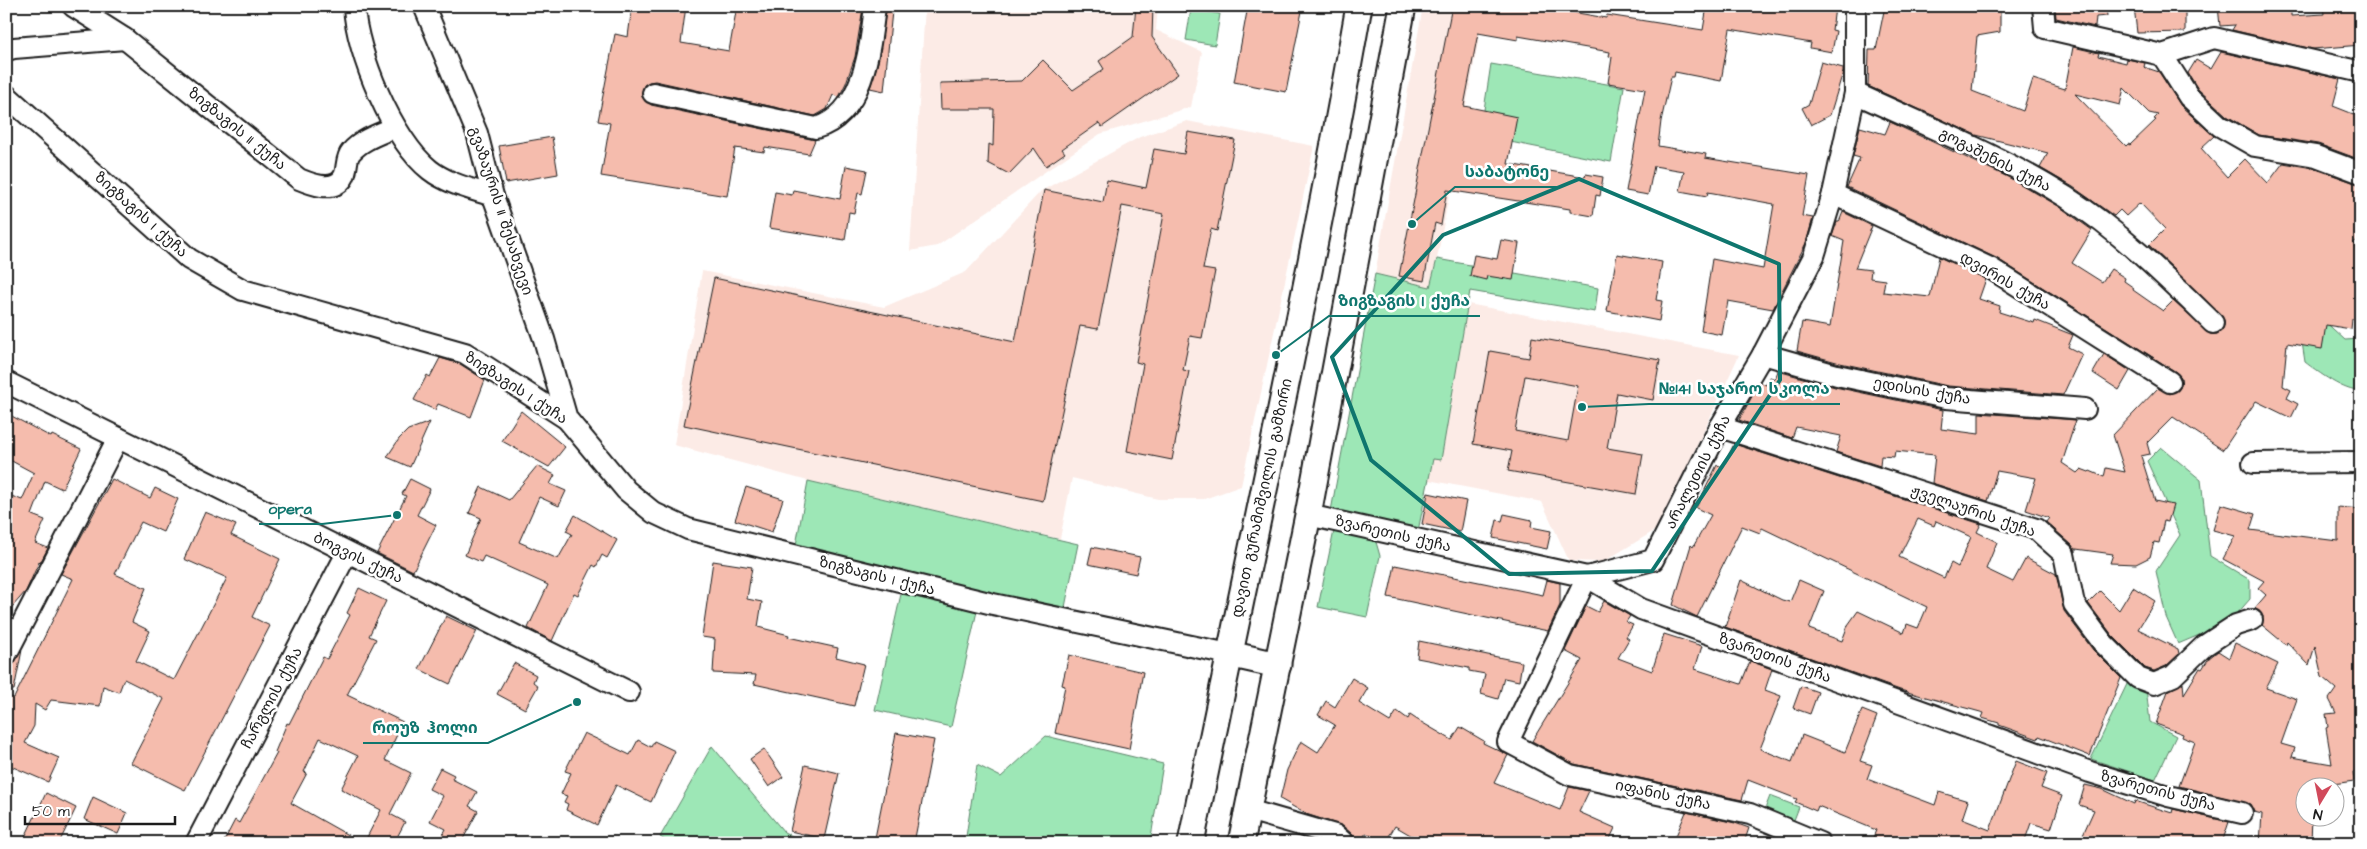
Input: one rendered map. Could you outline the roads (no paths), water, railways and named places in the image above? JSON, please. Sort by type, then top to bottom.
[{"type":"main road","name":"დავით გურამიშვილის გამზირი","points":[[1191,843],[1333,153],[1359,6]]},
{"type":"main road","points":[[1241,843],[1308,514],[1403,6]]},
{"type":"main road","points":[[1229,654],[1278,664]]},
{"type":"street","name":"ზიგზაგის II ქუჩა","points":[[73,6],[126,39],[299,179],[316,186],[333,185],[338,182],[343,178],[350,153],[362,142],[395,127]]},
{"type":"street","points":[[354,6],[354,17],[367,65],[395,127],[407,145],[430,170],[456,184],[493,196]]},
{"type":"street","name":"გვაზაურის II შესახვევი","points":[[424,6],[477,133],[493,196],[544,339],[567,419]]},
{"type":"street","points":[[653,93],[816,128],[828,125],[854,96],[868,60],[875,6]]},
{"type":"street","name":"არალეთის ქუჩა","points":[[1587,577],[1652,560],[1720,427],[1763,354],[1814,256],[1833,194],[1855,93],[1855,6]]},
{"type":"street","points":[[2043,6],[2045,28],[2162,55],[2214,38],[2361,72]]},
{"type":"street","points":[[6,50],[126,39]]},
{"type":"street","points":[[2162,55],[2189,97],[2220,126],[2255,146],[2316,156],[2361,173]]},
{"type":"street","name":"გოგაშენის ქუჩა","points":[[1855,93],[2012,165],[2068,198],[2148,258],[2213,323]]},
{"type":"street","name":"ზიგზაგის I ქუჩა","points":[[6,95],[189,259],[243,290],[465,354],[567,419],[626,490],[654,512],[688,529],[993,604],[1229,654]]},
{"type":"street","name":"დვირის ქუჩა","points":[[1833,194],[1990,268],[2170,382]]},
{"type":"street","name":"ედისის ქუჩა","points":[[1763,354],[1837,375],[1946,398],[2085,409]]},
{"type":"street","name":"ბოგვის ქუჩა","points":[[6,382],[629,692]]},
{"type":"street","name":"ჟველაურის ქუჩა","points":[[1720,427],[2036,529],[2064,554],[2074,604],[2103,643],[2138,678],[2154,684],[2173,676],[2204,646],[2236,625],[2252,620]]},
{"type":"street","points":[[6,655],[118,438]]},
{"type":"street","points":[[2253,463],[2361,462]]},
{"type":"street","name":"ზვარეთის ქუჩა","points":[[1308,514],[1587,577],[1641,609],[2062,762],[2168,796],[2242,813]]},
{"type":"street","name":"ჩარგლის ქუჩა","points":[[196,843],[347,553]]},
{"type":"street","name":"იფანის ქუჩა","points":[[1587,577],[1508,742],[1570,775],[1750,814],[1820,843]]},
{"type":"street","points":[[1248,810],[1335,835],[1344,843]]},
{"type":"place","name":"საბატონე","points":[[1412,224]]},
{"type":"place","name":"ზიგზაგის I ქუჩა","points":[[1276,355]]},
{"type":"place","name":"№141 საჯარო სკოლა","points":[[1582,407]]},
{"type":"place","name":"opera","points":[[397,515]]},
{"type":"place","name":"როუზ ჰოლი","points":[[577,702]]}]
